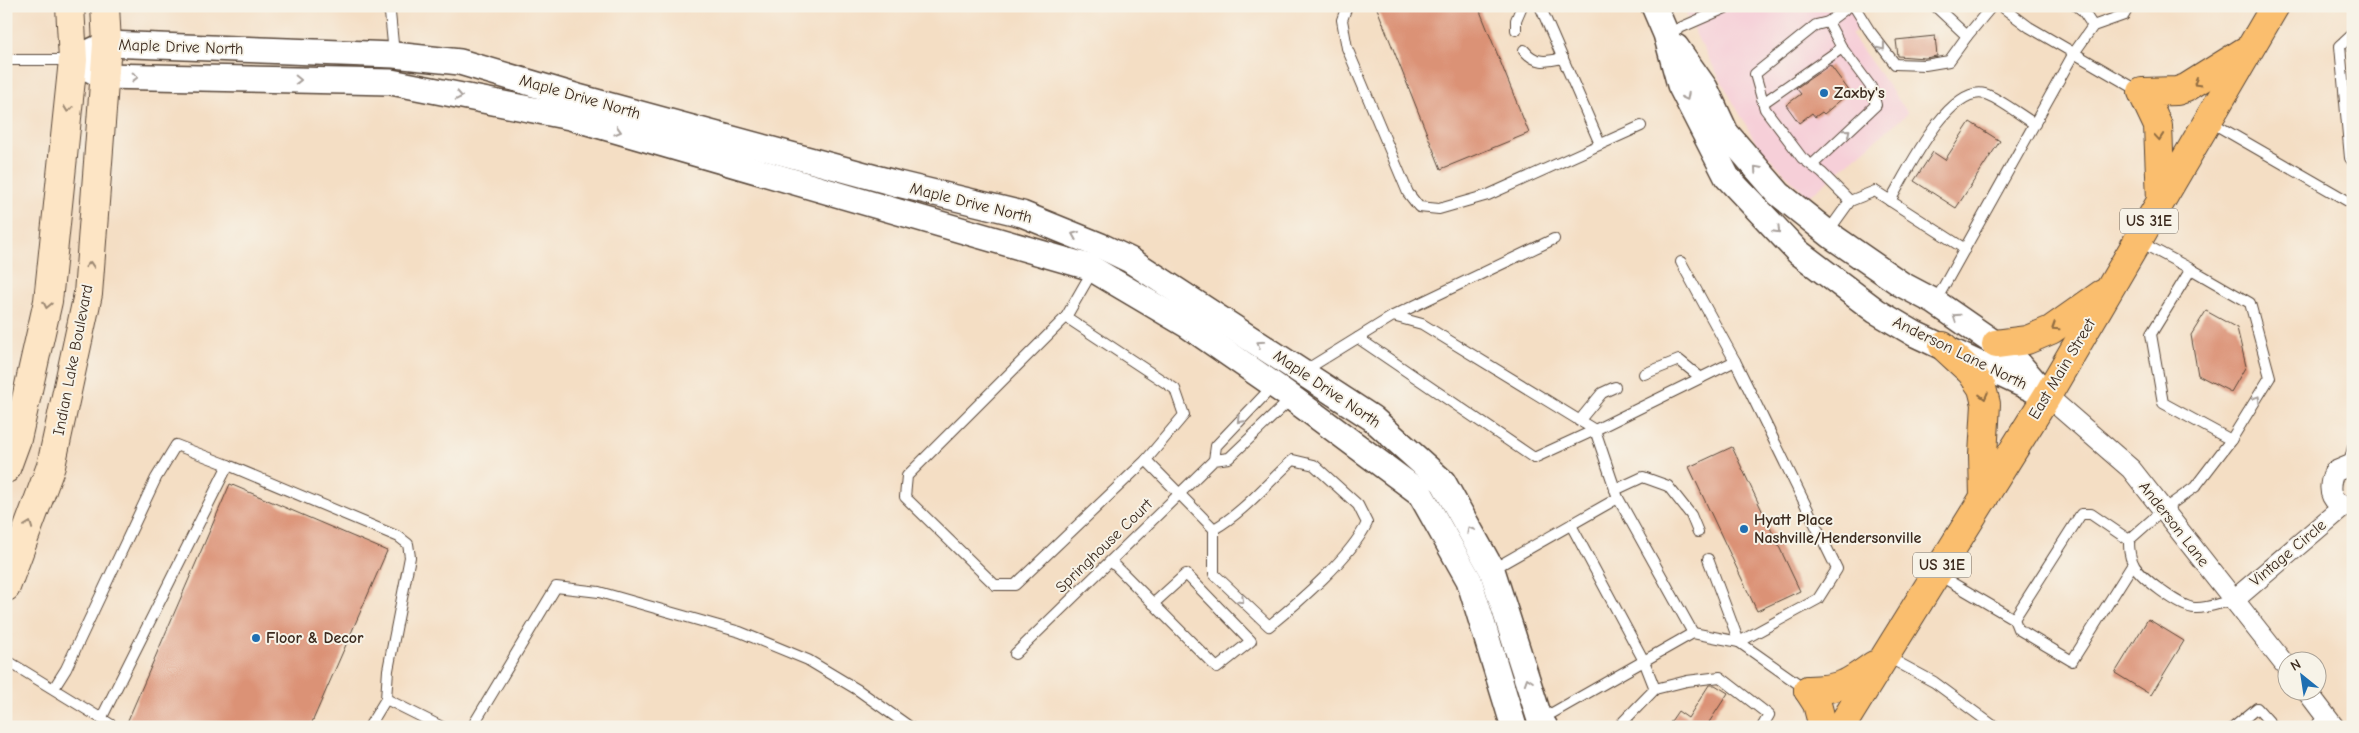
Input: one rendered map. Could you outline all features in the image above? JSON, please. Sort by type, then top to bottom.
[{"type":"main road","points":[[6,469],[17,439],[48,301],[73,60],[70,6]]},
{"type":"main road","name":"Indian Lake Boulevard","points":[[6,587],[51,466],[88,294],[103,76],[107,44],[105,6]]},
{"type":"main road","name":"East Main Street","points":[[1841,727],[2047,396],[2275,6]]},
{"type":"main road","points":[[2161,200],[2158,126],[2142,92],[2177,91],[2186,88],[2252,46]]},
{"type":"main road","points":[[1996,344],[2027,340],[2051,330],[2109,289]]},
{"type":"main road","points":[[1943,346],[1971,372],[1982,388],[1986,404],[1983,455],[1984,498]]},
{"type":"main road","points":[[1823,727],[1820,710],[1808,690],[1832,689],[1849,684],[1885,656]]},
{"type":"street","name":"Anderson Lane North","points":[[1654,6],[1666,34],[1680,85],[1727,177],[1798,252],[1876,311],[1943,346],[2047,396]]},
{"type":"street","name":"Anderson Lane North","points":[[1666,34],[1705,88],[1726,133],[1779,194],[1827,233],[1901,284],[1935,302],[2010,354],[2047,396]]},
{"type":"street","name":"Maple Drive North","points":[[73,60],[107,44],[394,55],[460,62],[574,107],[892,209],[1091,269],[1187,326],[1283,392],[1420,493],[1469,580],[1514,727]]},
{"type":"street","points":[[391,82],[394,55]]},
{"type":"street","name":"Maple Drive North","points":[[73,60],[103,76],[391,82],[574,107],[1022,214],[1101,246],[1130,260],[1372,418],[1443,482],[1492,570],[1537,724]]},
{"type":"street","points":[[892,209],[898,184]]},
{"type":"street","points":[[1091,269],[1101,246]]},
{"type":"street","points":[[1283,392],[1302,372]]},
{"type":"street","name":"Anderson Lane","points":[[2047,396],[2131,469],[2276,653]]},
{"type":"street","points":[[2348,508],[2335,501],[2331,494],[2330,484],[2334,472],[2352,458]]},
{"type":"street","name":"Vintage Circle","points":[[2234,600],[2348,508]]},
{"type":"street","points":[[1469,580],[1492,570]]},
{"type":"street","points":[[2312,700],[2325,723]]},
{"type":"lane","points":[[384,6],[390,13],[394,55]]},
{"type":"lane","points":[[1347,6],[1342,20],[1347,48],[1408,193],[1419,207],[1438,209],[1488,194],[1641,126]]},
{"type":"lane","points":[[1516,30],[1516,20],[1522,6]]},
{"type":"lane","points":[[1540,6],[1600,144]]},
{"type":"lane","points":[[1666,34],[1715,9],[1730,6]]},
{"type":"lane","points":[[1850,201],[1802,158],[1765,109],[1755,74],[1816,25],[1828,22],[1843,8],[1854,6],[1869,30],[1895,64],[1925,66],[1949,61],[1992,6]]},
{"type":"lane","points":[[1935,6],[1967,36]]},
{"type":"lane","points":[[2001,6],[2029,27],[2142,92]]},
{"type":"lane","points":[[2077,6],[2084,11],[2093,26]]},
{"type":"lane","points":[[1935,302],[2074,53],[2093,26],[2124,15],[2129,6]]},
{"type":"lane","points":[[1812,165],[1876,105],[1871,87],[1842,48],[1828,22]]},
{"type":"lane","points":[[2353,34],[2340,46],[2350,158],[2353,162]]},
{"type":"lane","points":[[1763,103],[1842,48]]},
{"type":"lane","points":[[1524,50],[1531,59],[1544,62],[1563,58]]},
{"type":"lane","points":[[6,60],[73,60]]},
{"type":"lane","points":[[1890,201],[1941,117],[1960,101],[1973,94],[1986,94],[2035,124]]},
{"type":"lane","points":[[2208,120],[2353,204]]},
{"type":"lane","points":[[1827,233],[1850,201],[1875,190],[1965,249]]},
{"type":"lane","points":[[1302,372],[1393,316],[1554,239]]},
{"type":"lane","points":[[2137,241],[2250,303],[2270,377],[2232,440],[2195,486],[2129,540],[2129,552],[2133,564],[2142,576],[2172,598],[2195,608],[2234,600]]},
{"type":"lane","points":[[1682,262],[1735,361],[1837,569],[1818,599],[1739,642]]},
{"type":"lane","points":[[1066,317],[1175,389],[1184,415],[1146,460],[1014,584],[995,585],[905,497],[908,476],[1066,317],[1091,269]]},
{"type":"lane","points":[[2191,269],[2151,334],[2163,403],[2232,440]]},
{"type":"lane","points":[[1393,316],[1422,324],[1595,430],[1617,494],[1693,633]]},
{"type":"lane","points":[[1358,338],[1534,458],[1735,361]]},
{"type":"lane","points":[[1644,374],[1679,360],[1701,378]]},
{"type":"lane","points":[[1580,421],[1602,393],[1615,387]]},
{"type":"lane","points":[[1283,392],[1229,458],[1214,460],[1216,446],[1283,392]]},
{"type":"lane","points":[[54,688],[66,669],[156,478],[176,445],[399,537],[408,544],[410,557],[388,670],[386,698],[369,727]]},
{"type":"lane","points":[[1146,460],[1214,529],[1214,574],[1269,626],[1304,596],[1360,539],[1367,523],[1358,505],[1314,464],[1293,460],[1266,483],[1233,519],[1214,529]]},
{"type":"lane","name":"Springhouse Court","points":[[1015,654],[1214,460]]},
{"type":"lane","points":[[102,717],[228,465]]},
{"type":"lane","points":[[1492,570],[1571,525],[1643,477],[1668,486],[1691,515],[1698,532]]},
{"type":"lane","points":[[2014,620],[2081,514],[2092,514],[2129,540]]},
{"type":"lane","points":[[1571,525],[1644,661],[1656,689]]},
{"type":"lane","points":[[1708,559],[1739,642]]},
{"type":"lane","points":[[1111,561],[1153,604],[1217,668],[1251,641],[1186,574],[1153,604]]},
{"type":"lane","points":[[1936,573],[2014,620],[2018,629],[2072,661],[2133,564]]},
{"type":"lane","points":[[472,727],[556,587],[599,592],[740,632],[808,660],[858,690],[910,727]]},
{"type":"lane","points":[[1537,724],[1693,633],[1739,642],[1808,690]]},
{"type":"lane","points":[[1885,656],[1934,682],[1995,727]]},
{"type":"lane","points":[[6,660],[102,717],[115,727]]},
{"type":"lane","points":[[1618,727],[1656,689],[1687,680],[1720,677],[1769,715],[1762,727]]},
{"type":"lane","points":[[386,698],[442,727]]},
{"type":"lane","points":[[2234,727],[2257,708],[2274,727]]},
{"type":"shaded area","points":[[1683,6],[1857,6],[1862,26],[1851,34],[1908,113],[1808,197],[1757,145],[1698,39]]},
{"type":"building","points":[[1376,6],[1478,6],[1529,133],[1441,169]]},
{"type":"building","points":[[1935,36],[1937,56],[1925,58],[1898,56],[1896,40]]},
{"type":"building","name":"Zaxby's","points":[[1830,65],[1850,92],[1824,114],[1822,112],[1815,117],[1812,113],[1799,123],[1786,105],[1801,94],[1796,88]]},
{"type":"building","points":[[1970,122],[2000,141],[1956,208],[1914,181],[1933,152],[1945,160]]},
{"type":"building","points":[[2206,311],[2237,328],[2246,366],[2231,392],[2198,375],[2191,335]]},
{"type":"building","name":"Hyatt Place Nashville/Hendersonville","points":[[1732,447],[1800,591],[1757,611],[1689,467]]},
{"type":"building","name":"Floor & Decor","points":[[230,484],[387,551],[310,727],[125,727]]},
{"type":"building","points":[[2148,619],[2184,641],[2151,695],[2115,673]]},
{"type":"building","points":[[1709,685],[1715,685],[1728,693],[1706,727],[1667,727],[1678,711],[1688,718]]},
{"type":"place","name":"Zaxby's","points":[[1824,93]]},
{"type":"place","name":"Hyatt Place Nashville/Hendersonville","points":[[1744,529]]},
{"type":"place","name":"Floor & Decor","points":[[256,638]]}]
